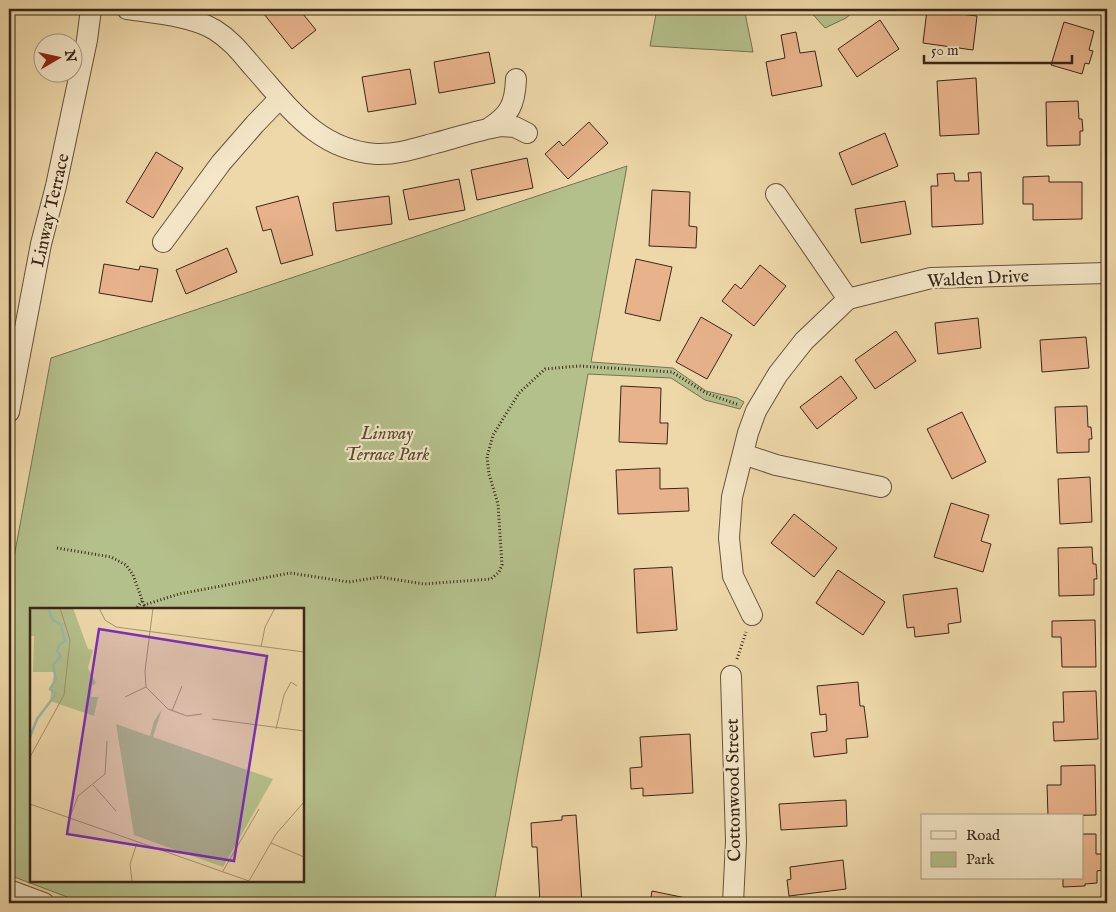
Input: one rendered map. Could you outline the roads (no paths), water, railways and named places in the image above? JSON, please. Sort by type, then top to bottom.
[{"type":"street","name":"Linway Terrace","points":[[9,412],[11,379],[56,186],[91,9]]},
{"type":"street","points":[[127,9],[191,20],[214,29],[233,43],[280,98],[310,129],[330,141],[352,150],[377,154],[401,153],[502,126],[515,127],[527,133]]},
{"type":"street","points":[[489,128],[502,120],[510,108],[516,79]]},
{"type":"street","points":[[163,242],[221,163],[280,98]]},
{"type":"street","points":[[776,194],[848,299]]},
{"type":"street","name":"Walden Drive","points":[[752,615],[733,576],[729,538],[732,497],[742,454],[756,411],[778,374],[804,341],[848,299],[930,278],[1107,273]]},
{"type":"street","points":[[742,454],[776,465],[881,487]]},
{"type":"street","name":"Cottonwood Street","points":[[731,676],[736,842],[733,903]]},
{"type":"street","points":[[9,890],[44,903]]},
{"type":"park label","name":"Linway Terrace Park","points":[[387,443]]}]
